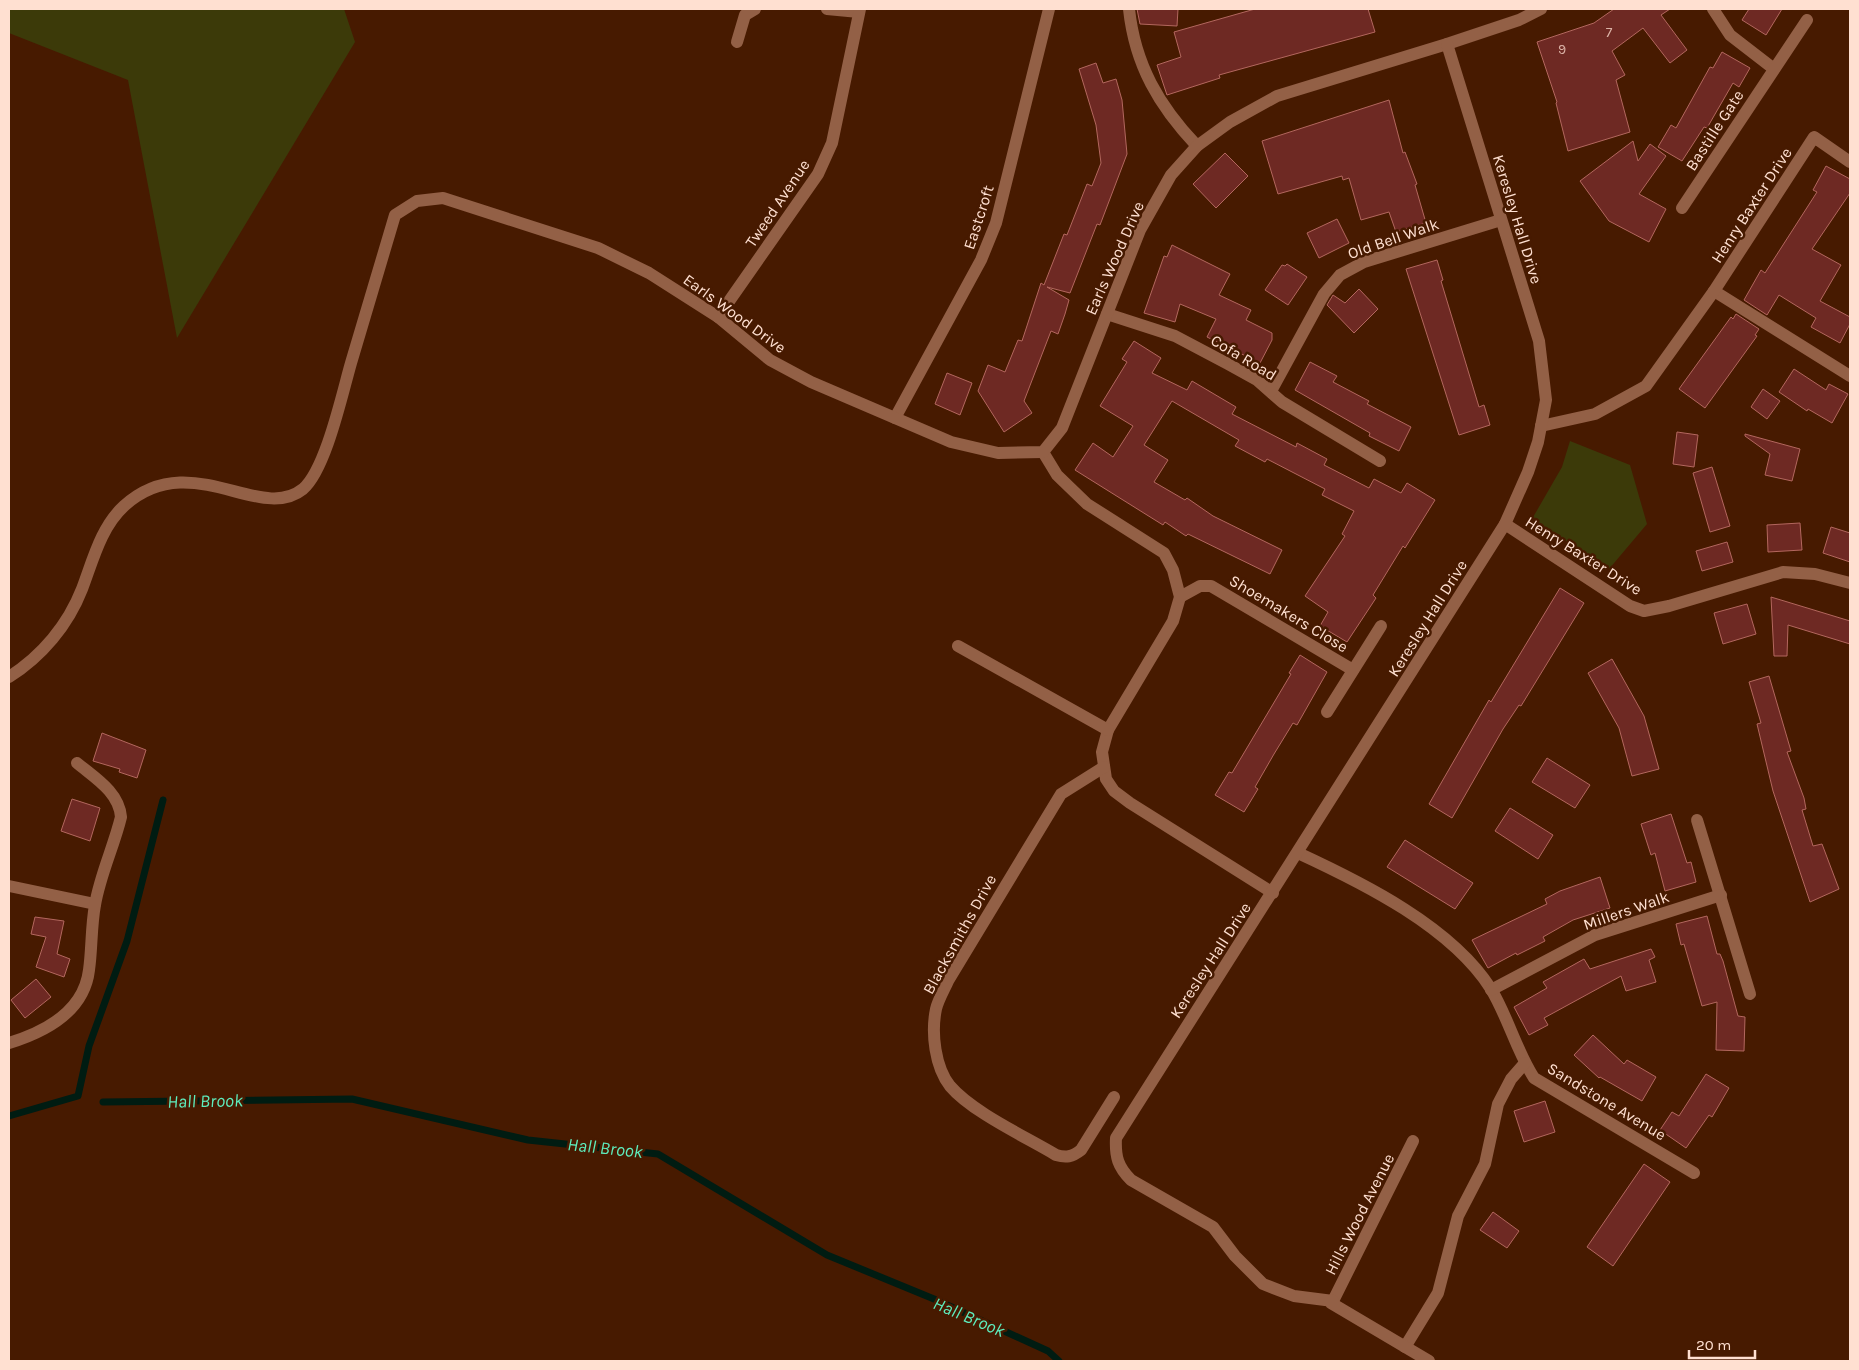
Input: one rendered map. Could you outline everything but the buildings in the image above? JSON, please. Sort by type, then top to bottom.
[{"type":"street","points":[[737,42],[745,15],[755,9]]},
{"type":"street","points":[[826,9],[859,10]]},
{"type":"street","name":"Eastcroft","points":[[895,418],[981,260],[996,223],[1049,9]]},
{"type":"street","points":[[1128,9],[1146,78],[1165,109],[1197,146]]},
{"type":"street","name":"Earls Wood Drive","points":[[9,676],[46,649],[72,611],[111,519],[144,492],[167,483],[184,481],[206,483],[242,493],[276,499],[304,488],[326,449],[395,215],[417,201],[443,198],[598,248],[649,273],[718,317],[770,360],[811,382],[951,442],[998,453],[1043,452],[1062,428],[1140,230],[1171,175],[1197,146],[1230,122],[1277,96],[1447,44],[1519,20],[1541,9]]},
{"type":"street","points":[[1713,9],[1730,35],[1774,69]]},
{"type":"street","name":"Tweed Avenue","points":[[718,317],[818,174],[832,143],[859,10]]},
{"type":"street","name":"Bastille Gate","points":[[1682,208],[1807,20]]},
{"type":"street","name":"Keresley Hall Drive","points":[[1115,1154],[1116,1138],[1273,893],[1505,524],[1528,472],[1546,400],[1538,341],[1447,44]]},
{"type":"street","name":"Henry Baxter Drive","points":[[1541,426],[1595,414],[1646,386],[1714,291],[1814,137],[1850,162]]},
{"type":"street","name":"Old Bell Walk","points":[[1271,391],[1324,294],[1340,274],[1364,262],[1501,220]]},
{"type":"street","points":[[1714,291],[1850,376]]},
{"type":"street","name":"Cofa Road","points":[[1107,314],[1175,336],[1257,380],[1282,402],[1380,461]]},
{"type":"street","points":[[1043,452],[1057,475],[1087,504],[1164,553],[1173,570],[1180,597],[1173,622],[1108,730],[1102,752],[1106,779],[1114,791],[1273,893]]},
{"type":"street","name":"Henry Baxter Drive","points":[[1505,524],[1630,606],[1644,611],[1669,606],[1783,572],[1815,574],[1850,583]]},
{"type":"street","name":"Shoemakers Close","points":[[1180,597],[1200,586],[1211,586],[1353,670]]},
{"type":"street","points":[[1327,712],[1381,626]]},
{"type":"street","points":[[958,646],[1108,730]]},
{"type":"street","points":[[9,1043],[38,1032],[60,1019],[79,1000],[89,972],[95,904],[121,817],[120,807],[114,795],[77,764]]},
{"type":"street","name":"Blacksmiths Drive","points":[[1104,767],[1061,794],[948,981],[936,1009],[935,1038],[938,1064],[950,1086],[973,1106],[1064,1158],[1074,1156],[1081,1150],[1114,1097]]},
{"type":"street","points":[[1697,820],[1750,994]]},
{"type":"street","name":"Sandstone Avenue","points":[[1298,852],[1362,883],[1428,927],[1471,962],[1491,990],[1515,1037],[1524,1063],[1534,1078],[1694,1173]]},
{"type":"street","points":[[9,886],[95,904]]},
{"type":"street","name":"Millers Walk","points":[[1491,990],[1595,935],[1720,895]]},
{"type":"street","points":[[1405,1347],[1438,1292],[1458,1216],[1485,1164],[1498,1104],[1511,1080],[1524,1063]]},
{"type":"street","name":"Hills Wood Avenue","points":[[1414,1141],[1331,1303],[1429,1361]]},
{"type":"street","name":"Hills Wood Avenue","points":[[1115,1154],[1121,1170],[1131,1180],[1213,1227],[1235,1256],[1263,1284],[1294,1296],[1333,1301]]},
{"type":"shaded area","points":[[9,9],[344,9],[355,42],[177,338],[128,80],[9,33]]},
{"type":"shaded area","points":[[1570,441],[1630,465],[1647,524],[1609,569],[1532,519],[1562,467]]},
{"type":"waterway","points":[[9,1116],[78,1096],[89,1046],[127,941],[163,800]]},
{"type":"waterway","name":"Hall Brook","points":[[103,1102],[352,1099],[528,1140],[658,1154],[827,1255],[934,1299],[1048,1351],[1059,1361]]}]
